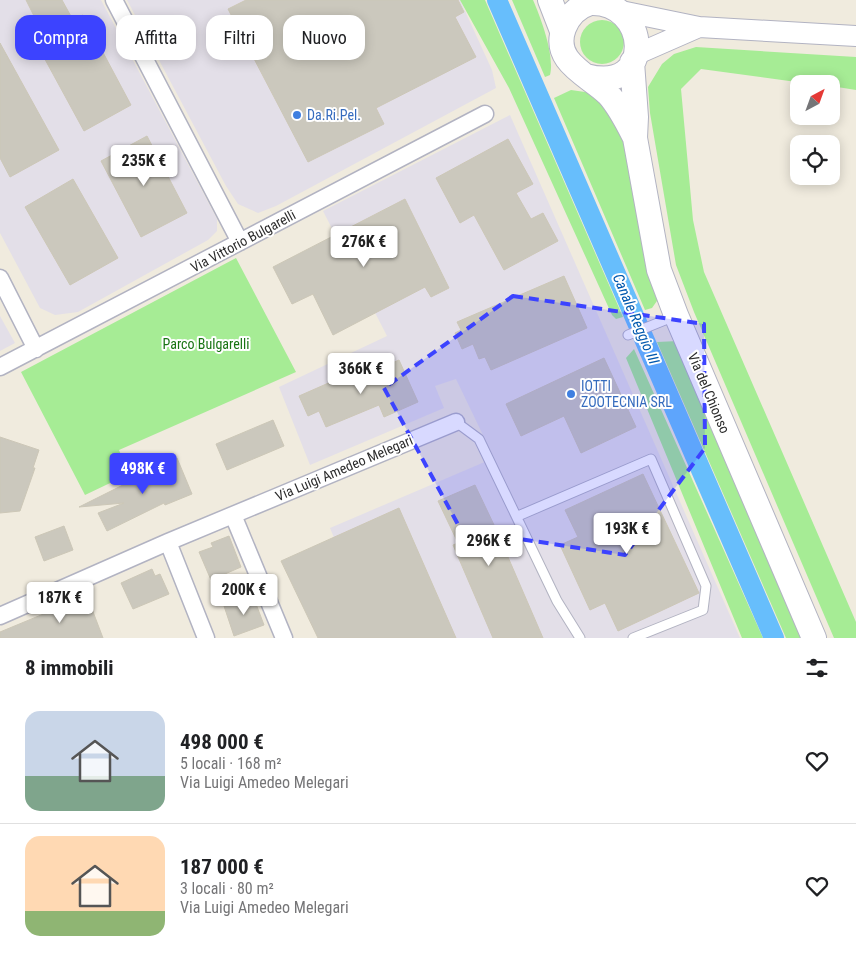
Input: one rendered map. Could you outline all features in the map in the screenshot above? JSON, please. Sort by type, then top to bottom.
[{"type":"main road","name":"Via del Chionso","points":[[550,0],[562,31],[561,42],[568,62],[609,95],[635,138]]},
{"type":"main road","points":[[562,31],[566,21],[583,5],[599,1],[616,5],[626,12]]},
{"type":"main road","name":"Via del Chionso","points":[[626,12],[636,28],[638,37],[633,59],[636,117],[635,138],[659,270],[665,319],[814,638]]},
{"type":"main road","points":[[586,76],[606,78],[620,72],[633,59]]},
{"type":"street","points":[[114,0],[240,242]]},
{"type":"street","points":[[626,12],[699,27],[856,36]]},
{"type":"street","points":[[633,59],[699,27]]},
{"type":"street","name":"Via Vittorio Bulgarelli","points":[[0,367],[485,114]]},
{"type":"street","points":[[0,278],[36,349]]},
{"type":"street","name":"Via Luigi Amedeo Melegari","points":[[0,616],[168,542],[456,422]]},
{"type":"street","points":[[233,515],[284,638]]},
{"type":"street","points":[[168,542],[206,638]]},
{"type":"lane","points":[[628,335],[665,319]]},
{"type":"lane","points":[[456,422],[479,438],[558,602],[580,638]]},
{"type":"lane","points":[[518,516],[651,460],[706,586],[703,610],[633,638]]},
{"type":"highlighted area","points":[[513,296],[704,324],[705,448],[625,555],[461,530],[384,388]]},
{"type":"shaded area","points":[[0,0],[101,0],[116,28],[116,60],[133,60],[217,219],[217,231],[208,240],[78,312],[55,315],[40,308],[0,233]]},
{"type":"shaded area","points":[[127,0],[460,0],[492,70],[496,88],[276,206],[258,213],[238,204],[226,186],[159,60],[196,60],[196,15],[135,15]]},
{"type":"shaded area","points":[[510,115],[740,638],[375,638],[330,528],[494,458],[456,379],[435,386],[444,408],[310,465],[279,387],[387,336],[323,211]]},
{"type":"shaded area","points":[[0,316],[15,343],[0,351]]},
{"type":"green space","points":[[460,0],[485,0],[623,317],[616,319],[612,315],[509,88]]},
{"type":"green space","points":[[512,0],[533,0],[549,48],[551,58],[550,75],[545,77]]},
{"type":"green space","points":[[606,20],[618,26],[623,33],[623,51],[618,58],[611,63],[598,64],[590,61],[583,54],[580,38],[583,30],[590,23]]},
{"type":"green space","points":[[696,47],[856,57],[856,90],[840,87],[840,75],[790,75],[790,81],[701,69],[681,89],[693,220],[704,272],[856,622],[856,638],[834,638],[694,312],[676,265],[650,113],[648,87],[662,64],[674,54]]},
{"type":"green space","points":[[571,90],[592,93],[625,133],[659,298],[652,308],[645,310],[554,98]]},
{"type":"green space","name":"Parco Bulgarelli","points":[[236,258],[296,372],[119,450],[129,474],[85,495],[21,372]]},
{"type":"green space","points":[[678,341],[803,638],[786,638],[657,342]]},
{"type":"green space","points":[[634,349],[763,638],[742,638],[626,358]]},
{"type":"building","points":[[26,0],[62,0],[70,15],[34,15]]},
{"type":"building","points":[[246,0],[458,0],[464,12],[455,17],[476,57],[376,108],[384,124],[308,162],[255,60],[273,60],[273,15],[231,15],[228,9]]},
{"type":"building","points":[[0,43],[59,150],[10,177],[0,158]]},
{"type":"building","points":[[106,58],[131,105],[84,131],[45,60],[106,60]]},
{"type":"building","points":[[147,136],[187,213],[141,237],[101,161]]},
{"type":"building","points":[[508,139],[533,184],[516,193],[531,219],[543,213],[558,241],[504,270],[474,215],[460,223],[436,178]]},
{"type":"building","points":[[73,179],[118,258],[70,285],[25,207]]},
{"type":"building","points":[[405,199],[449,288],[431,297],[425,287],[333,335],[313,294],[292,304],[273,267]]},
{"type":"building","points":[[564,276],[587,328],[491,370],[485,357],[479,359],[473,344],[462,349],[455,333],[461,330],[457,322]]},
{"type":"building","points":[[604,358],[636,427],[581,453],[564,416],[521,436],[506,404]]},
{"type":"building","points":[[399,360],[418,402],[384,417],[379,405],[326,427],[319,411],[308,416],[299,396],[349,374],[351,381]]},
{"type":"building","points":[[273,420],[284,446],[227,470],[216,444]]},
{"type":"building","points":[[0,437],[39,450],[33,468],[35,468],[20,511],[0,513]]},
{"type":"building","points":[[177,458],[192,494],[165,505],[164,503],[107,531],[98,513],[124,503],[79,507]]},
{"type":"building","points":[[643,474],[699,593],[618,631],[605,603],[590,610],[560,545],[578,537],[565,510]]},
{"type":"building","points":[[475,485],[543,638],[493,638],[453,545],[458,543],[438,501]]},
{"type":"building","points":[[399,508],[456,638],[318,638],[281,561]]},
{"type":"building","points":[[64,526],[73,550],[44,561],[35,537]]},
{"type":"building","points":[[229,536],[241,567],[211,580],[199,552],[213,547],[211,543]]},
{"type":"building","points":[[152,569],[155,576],[160,574],[169,594],[133,609],[121,583]]},
{"type":"building","points":[[87,596],[103,638],[0,638],[0,632]]},
{"type":"building","points":[[253,596],[264,625],[234,636],[224,606]]},
{"type":"waterway","name":"Canale Reggio III","points":[[497,0],[774,638]]},
{"type":"place","name":"Da.Ri.Pel.","points":[[297,115]]},
{"type":"place","name":"IOTTI ZOOTECNIA SRL","points":[[571,394]]}]
